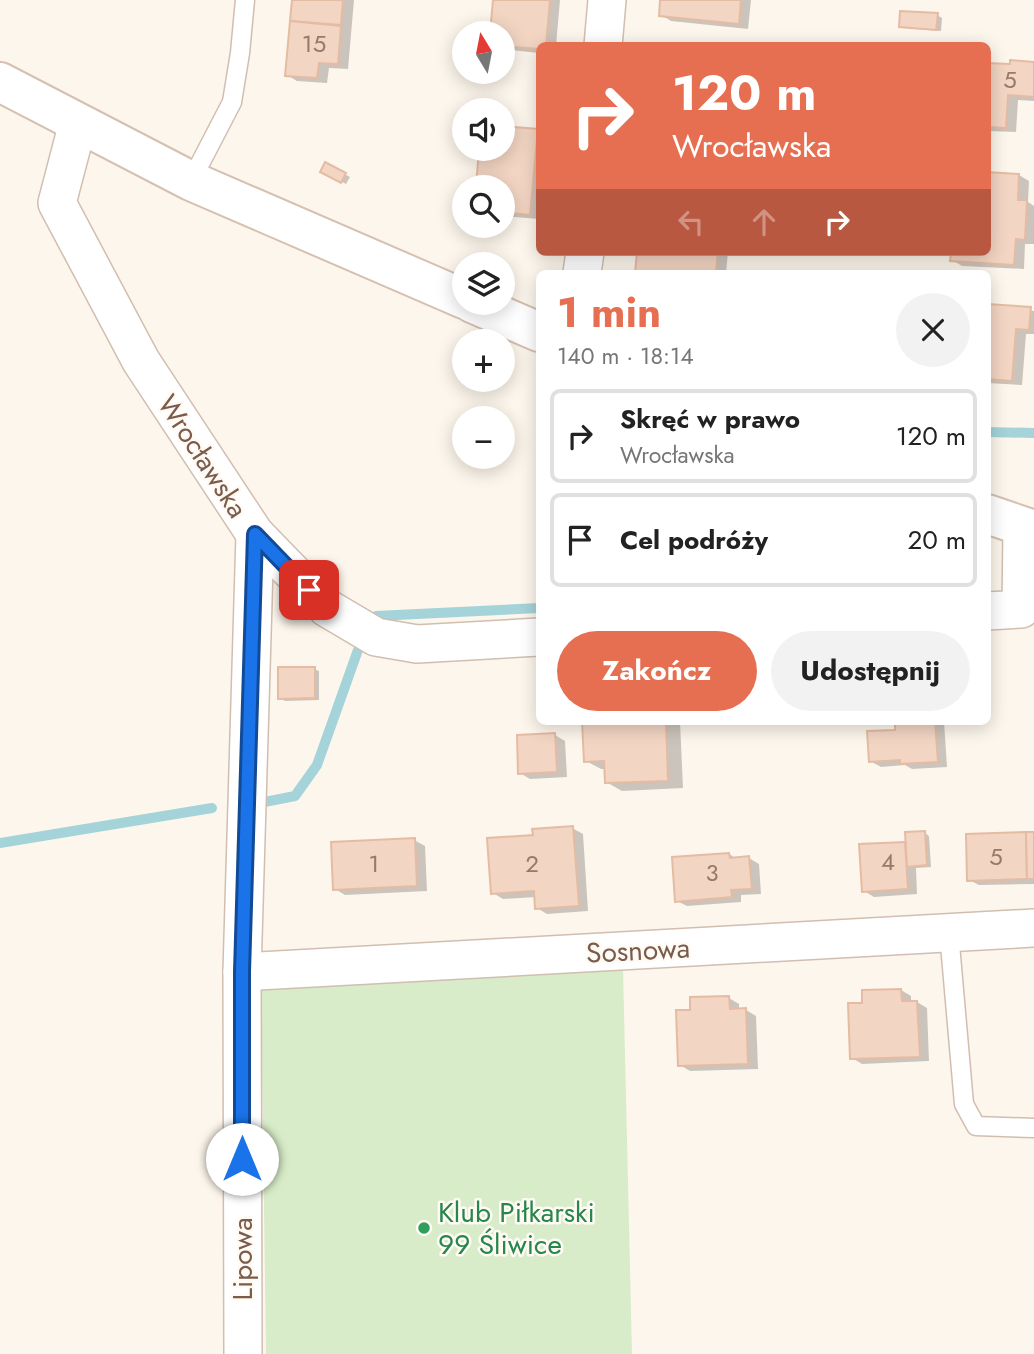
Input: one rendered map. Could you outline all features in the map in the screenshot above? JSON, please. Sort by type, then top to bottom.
[{"type":"street","points":[[603,42],[607,0]]},
{"type":"street","points":[[0,82],[191,181],[452,294]]},
{"type":"street","name":"Wrocławska","points":[[78,122],[57,203],[141,360],[255,534],[327,608],[376,637],[417,643],[536,637]]},
{"type":"street","points":[[500,315],[536,331]]},
{"type":"street","points":[[991,515],[1028,528],[1014,610]]},
{"type":"street","name":"Lipowa","points":[[243,1354],[242,972],[255,534]]},
{"type":"street","name":"Sosnowa","points":[[242,972],[1034,928]]},
{"type":"lane","points":[[191,181],[232,102],[245,0]]},
{"type":"lane","points":[[950,933],[964,1104],[976,1126],[1034,1128]]},
{"type":"green space","points":[[623,969],[632,1354],[266,1354],[261,986]]},
{"type":"building","points":[[292,0],[343,0],[341,25],[290,21]]},
{"type":"building","points":[[493,0],[550,0],[546,42],[536,42],[536,49],[515,47],[515,21],[491,21]]},
{"type":"building","points":[[660,0],[741,0],[739,24],[659,16]]},
{"type":"building","points":[[900,11],[938,13],[936,30],[899,27]]},
{"type":"building","points":[[290,21],[341,26],[338,64],[319,63],[317,78],[285,76]]},
{"type":"building","points":[[1010,60],[1034,62],[1034,97],[1008,95],[1006,128],[991,127],[991,63],[1010,64]]},
{"type":"building","points":[[515,127],[536,129],[530,215],[515,213],[515,175],[477,175],[478,161],[515,161]]},
{"type":"building","points":[[325,162],[346,173],[341,183],[320,172]]},
{"type":"building","points":[[991,172],[1019,174],[1018,200],[1027,200],[1025,240],[1016,239],[1014,265],[950,261],[951,256],[991,256]]},
{"type":"building","points":[[637,256],[718,256],[716,270],[635,270]]},
{"type":"building","points":[[991,304],[1031,307],[1029,330],[1016,329],[1012,381],[991,379]]},
{"type":"building","points":[[278,667],[315,667],[315,698],[278,699]]},
{"type":"building","points":[[582,725],[666,725],[668,781],[605,783],[604,761],[584,762]]},
{"type":"building","points":[[895,725],[935,725],[938,762],[869,762],[867,731],[895,730]]},
{"type":"building","points":[[555,733],[557,772],[518,774],[517,735]]},
{"type":"building","points":[[573,826],[579,906],[535,909],[534,891],[491,894],[487,838],[533,835],[532,829]]},
{"type":"building","points":[[925,831],[927,865],[907,867],[905,832]]},
{"type":"building","points":[[1026,832],[1027,879],[967,881],[966,834]]},
{"type":"building","points":[[1026,832],[1034,832],[1034,879],[1027,879]]},
{"type":"building","points":[[415,838],[417,886],[333,890],[331,842]]},
{"type":"building","points":[[905,842],[908,889],[862,892],[859,844]]},
{"type":"building","points":[[729,853],[730,858],[749,856],[752,889],[731,890],[732,897],[675,902],[672,857]]},
{"type":"building","points":[[901,989],[902,1001],[917,1001],[920,1057],[850,1059],[848,1003],[862,1003],[862,990]]},
{"type":"building","points":[[729,996],[730,1009],[746,1008],[748,1064],[678,1066],[676,1010],[690,1010],[690,997]]},
{"type":"waterway","points":[[991,432],[1034,433]]},
{"type":"waterway","points":[[376,616],[536,608]]},
{"type":"waterway","points":[[254,804],[295,796],[317,765],[358,650]]},
{"type":"waterway","points":[[0,843],[212,808]]},
{"type":"place","name":"Klub Piłkarski 99 Śliwice","points":[[424,1228]]},
{"type":"route","points":[[242,1159],[242,972],[255,534],[309,590]]}]
